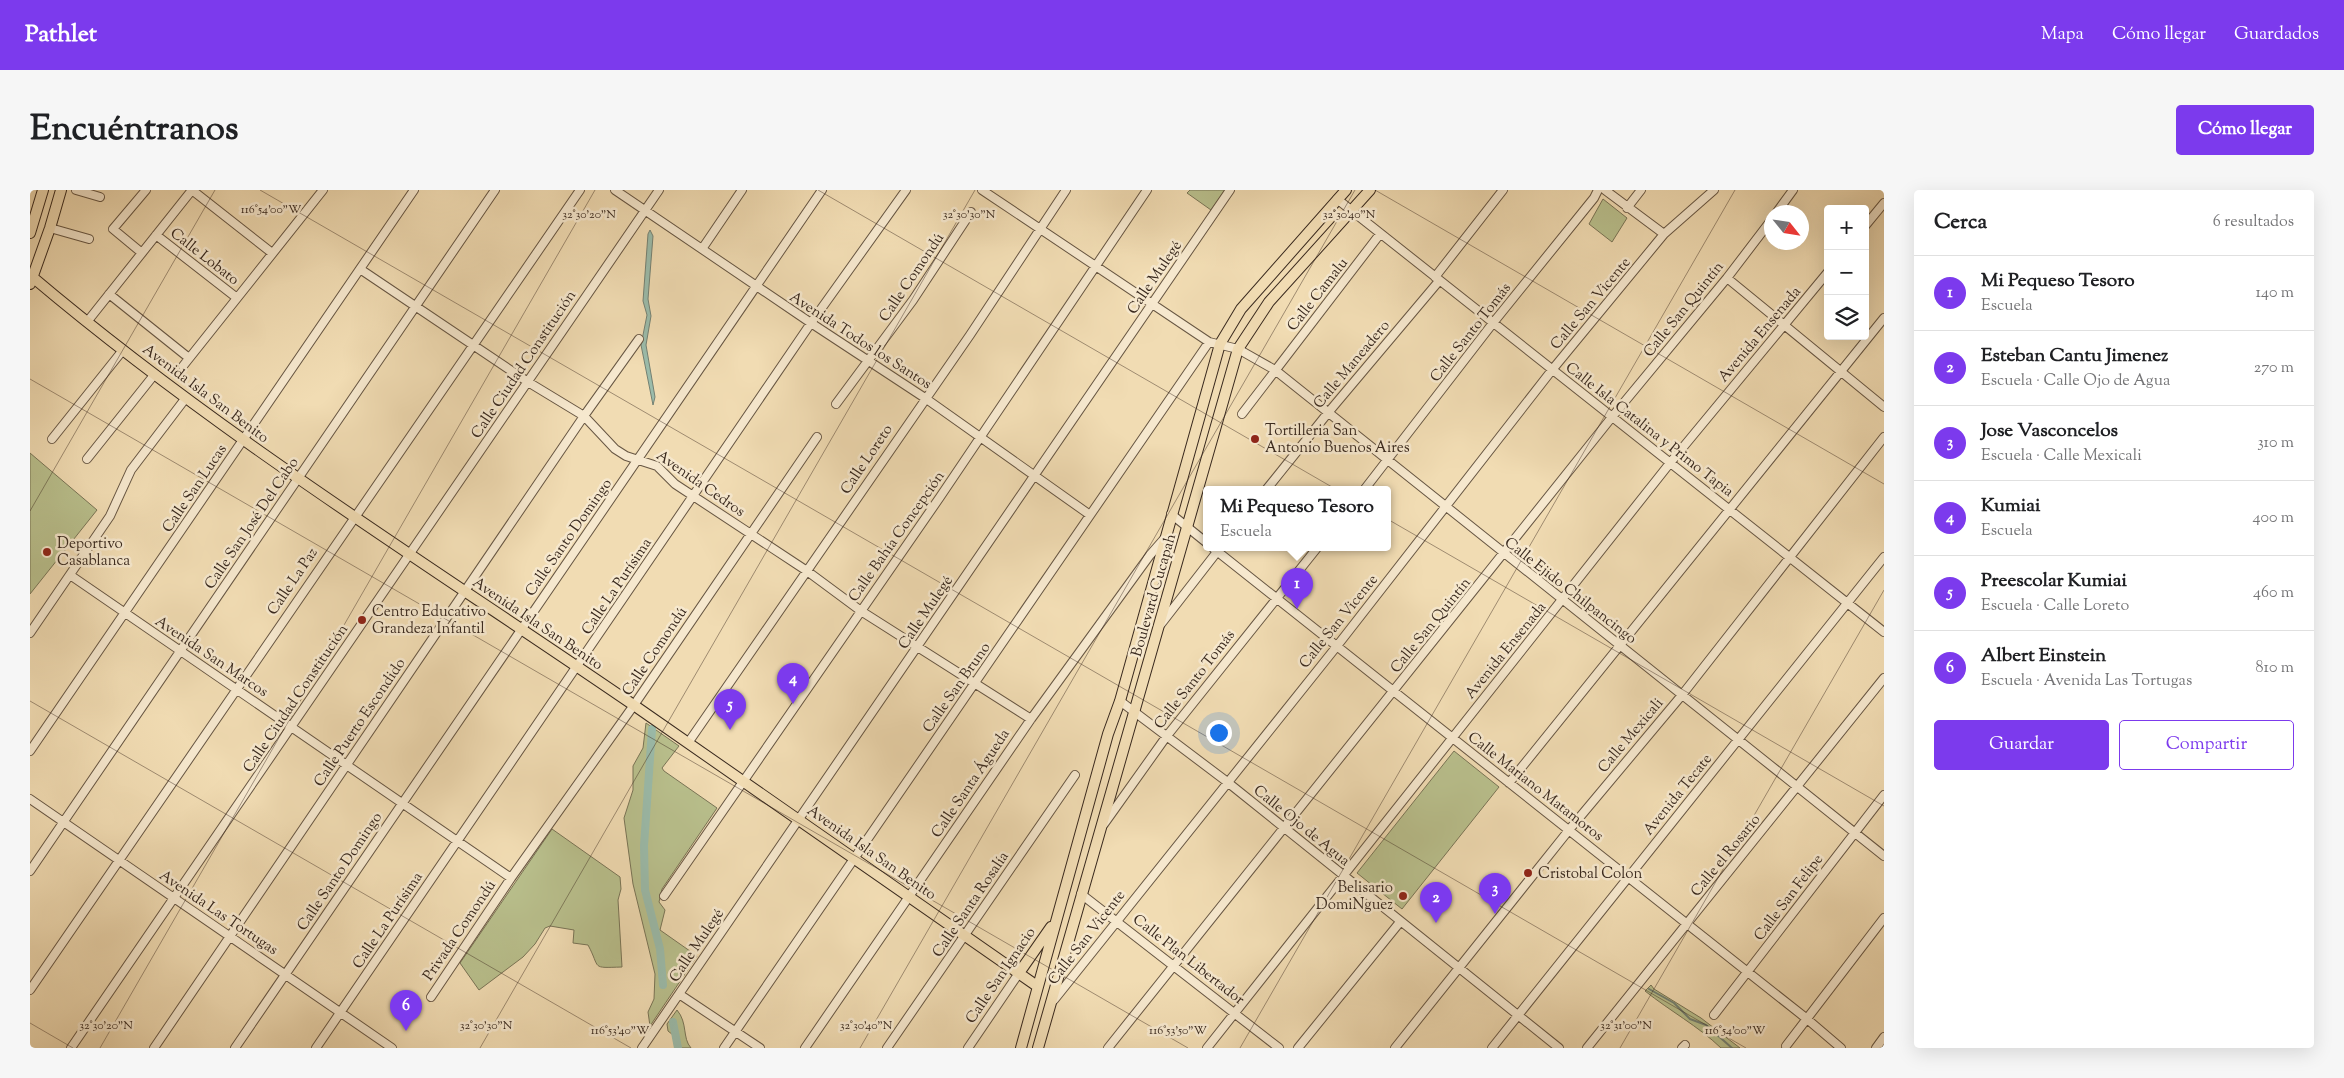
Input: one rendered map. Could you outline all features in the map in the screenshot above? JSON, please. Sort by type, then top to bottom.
[{"type":"main road","points":[[30,233],[32,218],[43,190]]},
{"type":"main road","points":[[31,279],[50,228],[61,190]]},
{"type":"main road","name":"Boulevard Cucapah","points":[[1020,1048],[1220,344],[1241,309],[1346,190]]},
{"type":"main road","name":"Boulevard Cucapah","points":[[1038,1048],[1238,349],[1269,302],[1370,190]]},
{"type":"main road","name":"Avenida Isla San Benito","points":[[31,279],[185,399],[243,441],[634,705],[1038,986]]},
{"type":"main road","points":[[1108,734],[1115,733],[1122,736],[1125,742]]},
{"type":"main road","name":"Calle San Ignacio","points":[[1019,973],[1057,919]]},
{"type":"street","points":[[76,190],[100,197]]},
{"type":"street","points":[[142,253],[113,230],[146,190]]},
{"type":"street","points":[[87,322],[192,190],[272,253]]},
{"type":"street","name":"Calle San Lucas","points":[[30,751],[414,190]]},
{"type":"street","name":"Calle San José Del Cabo","points":[[30,871],[495,190]]},
{"type":"street","name":"Calle La Paz","points":[[30,990],[472,344],[580,190]]},
{"type":"street","name":"Avenida Todos los Santos","points":[[615,190],[925,398],[1090,515]]},
{"type":"street","name":"Calle Ciudad Constitución","points":[[71,1048],[658,190]]},
{"type":"street","points":[[702,249],[742,190]]},
{"type":"street","name":"Calle Santo Domingo","points":[[235,1048],[822,190]]},
{"type":"street","name":"Calle La Purísima","points":[[316,1048],[695,496],[811,323],[906,190]]},
{"type":"street","points":[[982,190],[1209,342]]},
{"type":"street","name":"Calle Loreto","points":[[688,744],[970,335],[1066,190]]},
{"type":"street","name":"Calle Bahía Concepción","points":[[664,896],[980,438],[1147,190]]},
{"type":"street","name":"Calle Mulegé","points":[[642,1048],[1230,190]]},
{"type":"street","name":"Calle Maneadero","points":[[1269,486],[1437,279],[1503,190]]},
{"type":"street","name":"Calle Santo Tomás","points":[[1367,486],[1388,462],[1493,323],[1594,198],[1598,190]]},
{"type":"street","points":[[1605,190],[1664,234]]},
{"type":"street","points":[[1627,208],[1641,190]]},
{"type":"street","name":"Calle San Vicente","points":[[1049,1006],[1226,781],[1336,646],[1552,370],[1664,234],[1714,190]]},
{"type":"street","points":[[1782,205],[1794,190]]},
{"type":"street","points":[[183,366],[319,191]]},
{"type":"street","name":"Calle Isla Catalina y Primo Tapia","points":[[1337,199],[1884,632]]},
{"type":"street","points":[[1869,221],[1884,202]]},
{"type":"street","name":"Calle Comondú","points":[[836,404],[869,361],[971,212]]},
{"type":"street","points":[[50,228],[89,239]]},
{"type":"street","name":"Calle San Quintín","points":[[1108,1048],[1764,229]]},
{"type":"street","name":"Calle Camalu","points":[[1242,414],[1380,234]]},
{"type":"street","name":"Calle Lobato","points":[[156,235],[237,298]]},
{"type":"street","name":"Avenida Cedros","points":[[360,269],[528,382],[584,416],[616,449],[626,456],[657,466],[675,484],[807,571],[861,611],[1031,719]]},
{"type":"street","name":"Avenida Ensenada","points":[[1207,1048],[1342,875],[1453,738],[1670,463],[1824,277]]},
{"type":"street","points":[[1727,278],[1884,407]]},
{"type":"street","points":[[109,294],[189,358]]},
{"type":"street","points":[[1509,783],[1618,645],[1884,318]]},
{"type":"street","name":"Calle Puerto Escondido","points":[[154,1048],[584,416],[639,339]]},
{"type":"street","name":"Calle Ejido Chilpancingo","points":[[1209,342],[1238,349],[1275,370],[1327,414],[1884,856]]},
{"type":"street","name":"Calle San Bruno","points":[[724,1048],[1209,342]]},
{"type":"street","points":[[52,439],[123,350]]},
{"type":"street","points":[[87,459],[154,375]]},
{"type":"street","points":[[30,633],[110,516],[131,470],[185,399]]},
{"type":"street","name":"Calle Comondú","points":[[511,878],[634,705],[817,437]]},
{"type":"street","name":"Calle Mexicali","points":[[1395,1048],[1569,830],[1682,695],[1884,437]]},
{"type":"street","points":[[1171,514],[1203,540]]},
{"type":"street","name":"Calle Santa Águeda","points":[[805,1048],[1031,719],[1150,555],[1164,539]]},
{"type":"street","points":[[1160,626],[1216,551]]},
{"type":"street","name":"Calle Mariano Matamoros","points":[[1219,551],[1841,1048]]},
{"type":"street","name":"Calle Santo Tomás","points":[[1099,832],[1166,737],[1315,551]]},
{"type":"street","name":"Avenida Tecate","points":[[1492,1048],[1884,557]]},
{"type":"street","name":"Avenida San Marcos","points":[[70,575],[511,878]]},
{"type":"street","name":"Calle el Rosario","points":[[1587,1048],[1884,678]]},
{"type":"street","name":"Calle Ojo de Agua","points":[[1120,701],[1226,781],[1559,1048]]},
{"type":"street","name":"Calle Santa Rosalía","points":[[888,1048],[1075,775]]},
{"type":"street","name":"Calle San Felipe","points":[[1714,1015],[1884,795]]},
{"type":"street","name":"Avenida Las Tortugas","points":[[30,799],[392,1048]]},
{"type":"street","name":"Privada Comondú","points":[[430,997],[511,878]]},
{"type":"street","name":"Calle Plan Libertador","points":[[1081,894],[1117,920],[1279,1048]]},
{"type":"street","points":[[1786,1046],[1884,918]]},
{"type":"street","points":[[1298,1048],[1400,922]]},
{"type":"street","name":"Calle San Ignacio","points":[[968,1048],[1019,973]]},
{"type":"street","points":[[680,994],[760,1048]]},
{"type":"street","points":[[1876,1048],[1884,1037]]},
{"type":"green space","points":[[1190,190],[1225,190],[1211,210],[1187,193]]},
{"type":"green space","points":[[1603,199],[1627,218],[1612,242],[1589,224]]},
{"type":"green space","name":"Deportivo Casablanca","points":[[30,453],[97,510],[30,594]]},
{"type":"green space","points":[[646,723],[679,746],[662,768],[664,771],[717,808],[662,889],[659,902],[665,910],[660,930],[697,956],[650,1026],[648,1012],[654,999],[655,974],[633,884],[624,818],[633,790],[633,766],[643,748]]},
{"type":"green space","points":[[1454,751],[1499,787],[1402,909],[1357,873]]},
{"type":"green space","points":[[552,829],[620,877],[621,889],[618,900],[622,967],[601,967],[596,963],[588,945],[573,943],[574,930],[550,926],[545,928],[535,944],[523,957],[479,990],[460,963]]},
{"type":"green space","points":[[1651,985],[1654,989],[1701,1018],[1740,1048],[1721,1048],[1645,991]]},
{"type":"green space","points":[[677,1010],[683,1020],[688,1044],[691,1048],[675,1048],[673,1035],[668,1031],[667,1024]]},
{"type":"shaded area","points":[[650,230],[653,236],[648,299],[651,316],[646,345],[655,397],[653,405],[641,345],[647,315],[643,301],[648,234]]},
{"type":"waterway","points":[[652,729],[644,846],[645,890],[660,949],[663,985]]},
{"type":"waterway","points":[[1649,989],[1674,1003],[1690,1019],[1706,1025],[1732,1048]]},
{"type":"waterway","points":[[673,1022],[678,1048]]},
{"type":"place","name":"Tortilleria San Antonio Buenos Aires","points":[[1255,439]]},
{"type":"place","name":"Deportivo Casablanca","points":[[47,552]]},
{"type":"place","name":"Mi Pequeso Tesoro","points":[[1297,609]]},
{"type":"place","name":"Centro Educativo Grandeza Infantil","points":[[362,620]]},
{"type":"place","name":"Kumiai","points":[[793,704]]},
{"type":"place","name":"Preescolar Kumiai","points":[[730,730]]},
{"type":"place","name":"Cristobal Colon","points":[[1528,873]]},
{"type":"place","name":"Belisario DomiNguez","points":[[1403,896]]},
{"type":"place","name":"Jose Vasconcelos","points":[[1495,914]]},
{"type":"place","name":"Esteban Cantu Jimenez","points":[[1436,923]]},
{"type":"place","name":"Albert Einstein","points":[[406,1031]]}]
